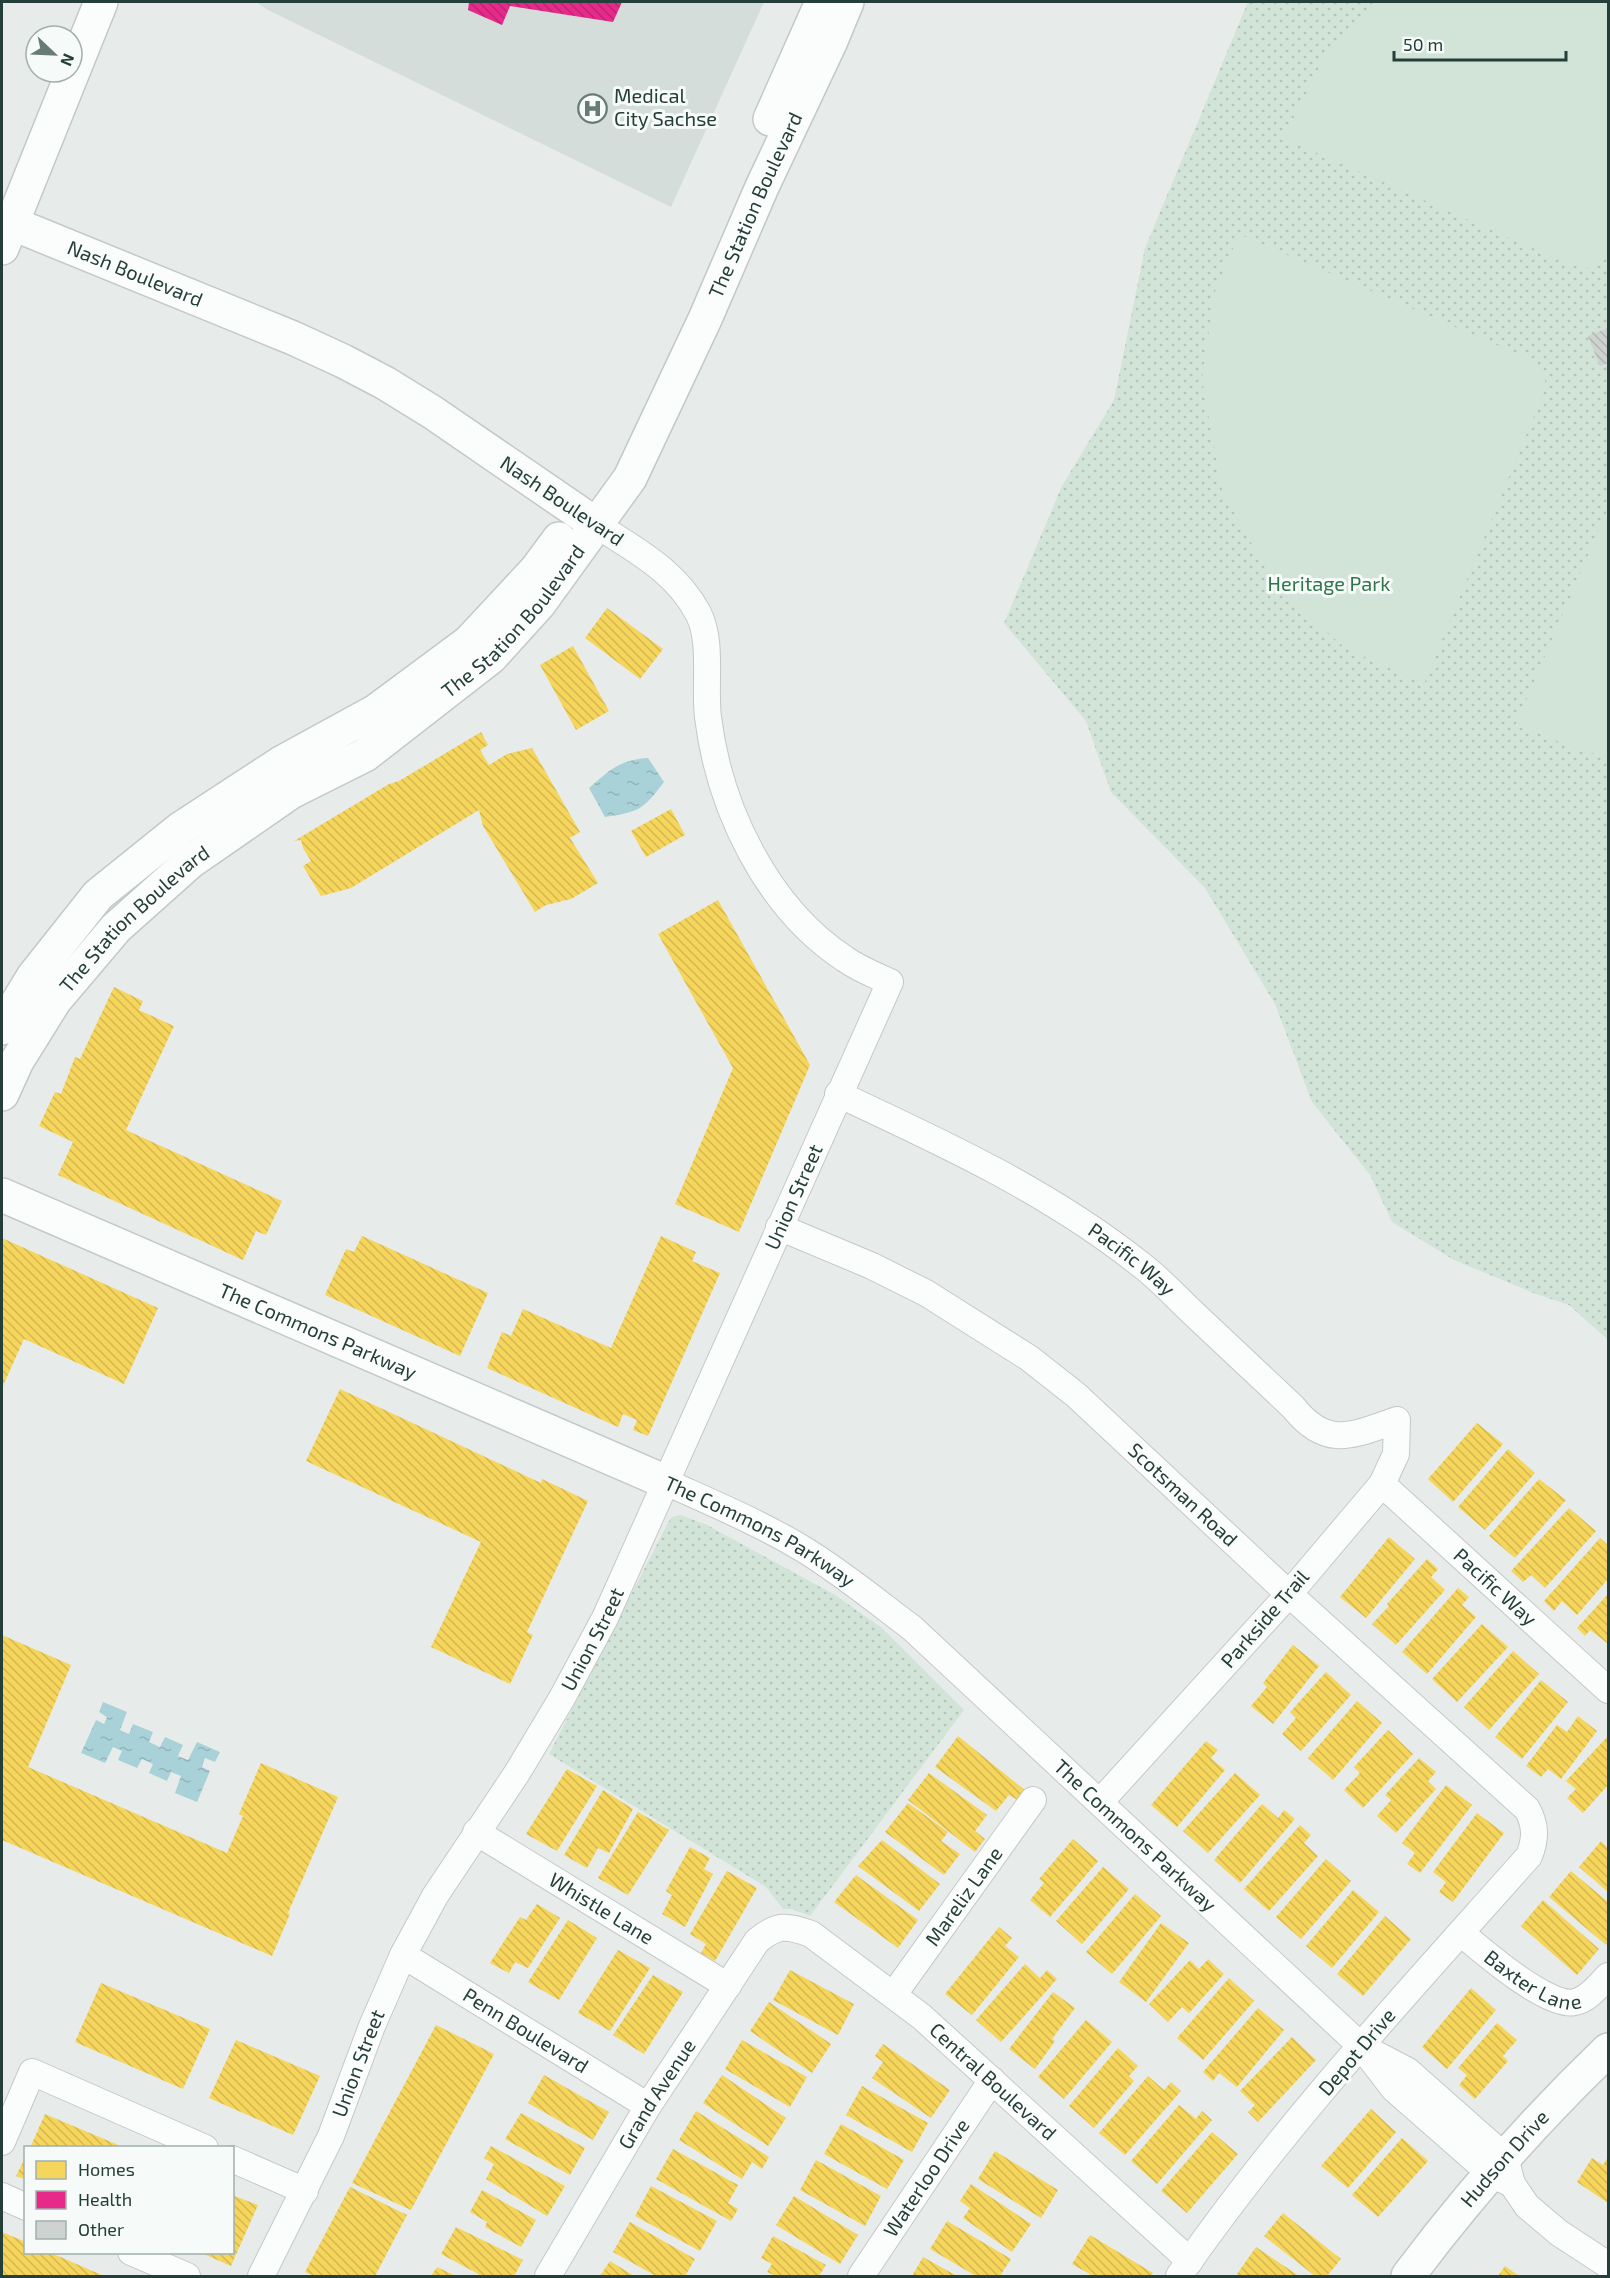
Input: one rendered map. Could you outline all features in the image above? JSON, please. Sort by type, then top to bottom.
[{"type":"street","points":[[6,235],[101,2]]},
{"type":"street","name":"The Station Boulevard","points":[[2,1094],[17,1061],[56,1000],[116,928],[190,862],[291,792],[364,755],[491,657],[539,604],[587,519],[603,478],[632,424],[822,2]]},
{"type":"street","name":"The Station Boulevard","points":[[2,1028],[33,977],[98,895],[180,830],[281,763],[376,711],[469,642],[536,570],[630,478],[705,320],[762,187],[847,2]]},
{"type":"street","name":"Nash Boulevard","points":[[6,235],[293,338],[385,383],[432,412],[656,564],[673,578],[699,616],[704,636],[712,745],[732,810],[766,876],[783,902],[824,943],[845,959],[890,982]]},
{"type":"street","name":"Union Street","points":[[261,2277],[331,2136],[372,2026],[403,1955],[435,1896],[517,1773],[562,1698],[605,1618],[890,982]]},
{"type":"street","name":"Pacific Way","points":[[838,1094],[946,1144],[1007,1176],[1062,1208],[1105,1237],[1142,1265],[1303,1419],[1327,1435],[1351,1436],[1397,1420]]},
{"type":"street","name":"The Commons Parkway","points":[[2,1195],[666,1482],[746,1519],[804,1550],[912,1628],[1360,2046],[1408,2071],[1503,2172],[1527,2206],[1559,2233],[1608,2265]]},
{"type":"street","name":"Scotsman Road","points":[[779,1227],[872,1266],[926,1293],[1029,1358],[1076,1395],[1289,1594],[1527,1809],[1533,1820],[1535,1831]]},
{"type":"street","name":"Parkside Trail","points":[[1100,1803],[1289,1594],[1382,1484],[1396,1454],[1397,1420]]},
{"type":"street","name":"Pacific Way","points":[[1382,1484],[1608,1690]]},
{"type":"street","name":"Mareliz Lane","points":[[894,1994],[1033,1800]]},
{"type":"street","name":"Depot Drive","points":[[1185,2269],[1273,2152],[1360,2046],[1529,1856],[1534,1845],[1535,1831]]},
{"type":"street","name":"Whistle Lane","points":[[476,1832],[728,1986]]},
{"type":"street","name":"Central Boulevard","points":[[782,1927],[795,1928],[811,1934],[894,1994],[930,2024],[992,2080],[1185,2269]]},
{"type":"street","name":"Grand Avenue","points":[[548,2277],[648,2106],[758,1941],[769,1931],[782,1927]]},
{"type":"street","name":"Baxter Lane","points":[[1461,1933],[1484,1953],[1536,1990],[1563,2002],[1575,2002],[1587,1996],[1608,1976]]},
{"type":"street","name":"Penn Boulevard","points":[[403,1955],[648,2106]]},
{"type":"street","name":"Hudson Drive","points":[[1408,2277],[1503,2172],[1608,2050]]},
{"type":"street","points":[[2,2142],[32,2072],[200,2146]]},
{"type":"street","name":"Hudson Drive","points":[[1436,2277],[1503,2172],[1608,2076]]},
{"type":"street","name":"Waterloo Drive","points":[[861,2277],[992,2080]]},
{"type":"street","points":[[234,2161],[305,2191]]},
{"type":"street","points":[[2,2196],[24,2206]]},
{"type":"street","points":[[133,2254],[187,2277]]},
{"type":"shaded area","name":"Medical City Sachse","points":[[256,2],[764,2],[671,207],[268,10]]},
{"type":"green space","name":"Heritage Park","points":[[1248,2],[1608,2],[1608,1340],[1569,1305],[1454,1260],[1392,1222],[1370,1175],[1312,1102],[1275,1004],[1205,888],[1111,792],[1086,721],[1004,623],[1062,486],[1114,400],[1145,248]]},
{"type":"green space","points":[[1375,2],[1608,2],[1608,249],[1606,253],[1588,268],[1571,265],[1283,138],[1322,62]]},
{"type":"green space","points":[[1239,234],[1534,361],[1546,375],[1543,394],[1424,684],[1345,648],[1275,586],[1222,490],[1202,380],[1214,294]]},
{"type":"green space","points":[[1608,508],[1608,755],[1586,753],[1516,724]]},
{"type":"green space","points":[[681,1515],[707,1525],[835,1595],[882,1628],[964,1710],[810,1916],[792,1909],[783,1909],[766,1887],[549,1754],[668,1523],[672,1517]]},
{"type":"water","points":[[648,758],[664,782],[651,799],[639,808],[605,817],[589,788],[609,771],[622,764]]},
{"type":"water","points":[[103,1702],[127,1712],[120,1730],[129,1734],[133,1724],[153,1732],[149,1742],[160,1747],[165,1737],[183,1745],[178,1756],[188,1760],[197,1742],[220,1752],[215,1762],[205,1758],[202,1767],[210,1771],[197,1802],[175,1793],[181,1776],[171,1772],[167,1781],[149,1773],[153,1764],[142,1759],[137,1768],[118,1760],[122,1751],[113,1747],[105,1763],[81,1753],[96,1720],[104,1724],[107,1717],[99,1712]]},
{"type":"building: Homes","points":[[607,608],[663,649],[640,679],[585,638]]},
{"type":"building: Homes","points":[[573,646],[609,711],[576,730],[540,665]]},
{"type":"building: Homes","points":[[481,732],[488,745],[480,750],[489,765],[507,754],[532,748],[580,832],[570,838],[598,883],[571,899],[546,905],[535,912],[483,826],[479,810],[351,888],[321,896],[303,866],[311,861],[301,840],[294,841]]},
{"type":"building: Homes","points":[[671,809],[685,835],[646,857],[631,831]]},
{"type":"building: Homes","points":[[718,900],[810,1065],[739,1232],[675,1204],[733,1068],[658,934]]},
{"type":"building: Homes","points":[[114,987],[143,1001],[139,1010],[174,1026],[126,1130],[282,1201],[266,1235],[256,1231],[243,1260],[58,1175],[73,1142],[39,1126],[55,1092],[61,1094],[75,1057],[80,1059]]},
{"type":"building: Homes","points":[[362,1236],[488,1293],[460,1356],[325,1295],[346,1249],[354,1252]]},
{"type":"building: Homes","points":[[661,1236],[696,1252],[692,1261],[720,1273],[648,1436],[633,1430],[637,1420],[623,1414],[618,1427],[487,1368],[502,1332],[511,1336],[523,1309],[611,1348]]},
{"type":"building: Homes","points":[[2,1238],[158,1308],[124,1384],[24,1339],[2,1388]]},
{"type":"building: Homes","points":[[340,1389],[541,1483],[542,1479],[588,1501],[527,1632],[533,1635],[510,1684],[431,1647],[481,1542],[306,1461]]},
{"type":"building: Homes","points":[[1477,1423],[1503,1444],[1453,1502],[1428,1479]]},
{"type":"building: Homes","points":[[1508,1449],[1535,1473],[1485,1530],[1458,1507]]},
{"type":"building: Homes","points":[[1539,1479],[1566,1500],[1515,1558],[1489,1536]]},
{"type":"building: Homes","points":[[1569,1508],[1596,1531],[1545,1588],[1531,1575],[1523,1582],[1511,1571]]},
{"type":"building: Homes","points":[[1389,1537],[1415,1559],[1366,1618],[1340,1597]]},
{"type":"building: Homes","points":[[1600,1538],[1608,1545],[1608,1579],[1577,1615],[1562,1601],[1554,1611],[1544,1601]]},
{"type":"building: Homes","points":[[1427,1559],[1438,1569],[1431,1577],[1445,1590],[1396,1645],[1372,1624]]},
{"type":"building: Homes","points":[[1458,1588],[1469,1597],[1462,1605],[1476,1617],[1427,1674],[1402,1652]]},
{"type":"building: Homes","points":[[1608,1594],[1607,1643],[1590,1630],[1585,1636],[1577,1628]]},
{"type":"building: Homes","points":[[1482,1624],[1508,1647],[1457,1702],[1432,1679]]},
{"type":"building: Homes","points":[[2,1635],[71,1665],[28,1767],[227,1853],[243,1816],[239,1814],[261,1763],[338,1797],[272,1956],[2,1840]]},
{"type":"building: Homes","points":[[1293,1645],[1319,1666],[1273,1724],[1251,1706],[1267,1687],[1263,1683]]},
{"type":"building: Homes","points":[[1513,1651],[1539,1674],[1489,1730],[1464,1707]]},
{"type":"building: Homes","points":[[1326,1672],[1351,1695],[1301,1751],[1282,1734],[1296,1718],[1290,1712]]},
{"type":"building: Homes","points":[[1541,1680],[1568,1702],[1522,1759],[1495,1737]]},
{"type":"building: Homes","points":[[1357,1701],[1382,1723],[1333,1780],[1308,1758]]},
{"type":"building: Homes","points":[[1578,1716],[1597,1731],[1561,1779],[1548,1769],[1541,1777],[1526,1766],[1557,1725],[1567,1732]]},
{"type":"building: Homes","points":[[1388,1730],[1413,1754],[1363,1808],[1344,1790],[1360,1773],[1354,1767]]},
{"type":"building: Homes","points":[[958,1736],[1026,1791],[1019,1801],[1009,1795],[996,1811],[935,1767]]},
{"type":"building: Homes","points":[[1607,1737],[1608,1785],[1583,1813],[1567,1798],[1576,1789],[1566,1781]]},
{"type":"building: Homes","points":[[1206,1741],[1218,1750],[1211,1758],[1225,1770],[1177,1827],[1151,1805]]},
{"type":"building: Homes","points":[[1419,1758],[1436,1772],[1428,1781],[1436,1789],[1396,1833],[1377,1816],[1391,1800],[1385,1795]]},
{"type":"building: Homes","points":[[567,1769],[597,1786],[557,1851],[526,1834]]},
{"type":"building: Homes","points":[[929,1773],[987,1815],[975,1831],[985,1839],[975,1852],[908,1800]]},
{"type":"building: Homes","points":[[1235,1773],[1260,1795],[1208,1853],[1183,1831]]},
{"type":"building: Homes","points":[[1446,1785],[1472,1805],[1420,1873],[1407,1864],[1415,1853],[1402,1843]]},
{"type":"building: Homes","points":[[603,1790],[633,1809],[609,1853],[598,1848],[587,1868],[564,1855]]},
{"type":"building: Homes","points":[[908,1803],[948,1832],[941,1841],[960,1854],[944,1875],[885,1832]]},
{"type":"building: Homes","points":[[1262,1804],[1278,1818],[1284,1810],[1295,1819],[1240,1883],[1214,1860]]},
{"type":"building: Homes","points":[[638,1812],[669,1830],[628,1895],[598,1878]]},
{"type":"building: Homes","points":[[1477,1813],[1504,1833],[1453,1902],[1439,1892],[1446,1882],[1433,1872]]},
{"type":"building: Homes","points":[[1300,1825],[1311,1835],[1304,1843],[1318,1856],[1269,1911],[1244,1889]]},
{"type":"building: Homes","points":[[1073,1839],[1098,1861],[1050,1917],[1030,1900],[1044,1883],[1039,1879]]},
{"type":"building: Homes","points":[[882,1840],[940,1884],[919,1911],[858,1866]]},
{"type":"building: Homes","points":[[1601,1841],[1608,1848],[1608,1892],[1579,1867]]},
{"type":"building: Homes","points":[[690,1847],[710,1858],[704,1869],[713,1874],[685,1927],[662,1914],[672,1895],[666,1891]]},
{"type":"building: Homes","points":[[1326,1859],[1351,1881],[1301,1939],[1276,1917]]},
{"type":"building: Homes","points":[[1103,1867],[1129,1889],[1082,1944],[1056,1921]]},
{"type":"building: Homes","points":[[727,1871],[757,1888],[715,1961],[701,1953],[706,1944],[690,1934]]},
{"type":"building: Homes","points":[[1571,1871],[1608,1902],[1608,1942],[1606,1945],[1549,1897]]},
{"type":"building: Homes","points":[[856,1875],[918,1920],[898,1948],[834,1902]]},
{"type":"building: Homes","points":[[1353,1890],[1379,1912],[1332,1968],[1306,1946]]},
{"type":"building: Homes","points":[[1135,1894],[1161,1916],[1112,1974],[1086,1952]]},
{"type":"building: Homes","points":[[1543,1900],[1599,1949],[1577,1975],[1521,1926]]},
{"type":"building: Homes","points":[[537,1904],[560,1918],[528,1968],[515,1962],[509,1973],[490,1963],[520,1917],[526,1920]]},
{"type":"building: Homes","points":[[1385,1916],[1411,1939],[1363,1996],[1337,1974]]},
{"type":"building: Homes","points":[[568,1920],[597,1938],[559,2000],[528,1982]]},
{"type":"building: Homes","points":[[1161,1923],[1189,1943],[1146,2002],[1119,1982]]},
{"type":"building: Homes","points":[[999,1927],[1012,1938],[1005,1946],[1019,1957],[972,2015],[945,1994]]},
{"type":"building: Homes","points":[[618,1950],[650,1968],[610,2031],[578,2013]]},
{"type":"building: Homes","points":[[1208,1959],[1224,1974],[1189,2013],[1182,2007],[1168,2022],[1149,2004],[1190,1960],[1199,1969]]},
{"type":"building: Homes","points":[[1025,1964],[1040,1978],[1047,1970],[1057,1979],[1001,2042],[976,2020]]},
{"type":"building: Homes","points":[[790,1970],[854,2004],[838,2035],[773,2000]]},
{"type":"building: Homes","points":[[653,1975],[683,1992],[644,2054],[613,2035]]},
{"type":"building: Homes","points":[[1229,1978],[1254,2001],[1203,2060],[1177,2038]]},
{"type":"building: Homes","points":[[101,1983],[210,2029],[183,2089],[75,2042]]},
{"type":"building: Homes","points":[[1471,1988],[1496,2010],[1447,2069],[1422,2047]]},
{"type":"building: Homes","points":[[1053,1992],[1075,2008],[1052,2039],[1055,2041],[1035,2069],[1009,2049]]},
{"type":"building: Homes","points":[[769,2002],[831,2044],[812,2073],[750,2031]]},
{"type":"building: Homes","points":[[1258,2008],[1284,2030],[1237,2087],[1219,2073],[1213,2081],[1203,2072]]},
{"type":"building: Homes","points":[[1086,2020],[1112,2042],[1064,2099],[1038,2077]]},
{"type":"building: Homes","points":[[1497,2023],[1517,2040],[1503,2056],[1508,2061],[1475,2099],[1459,2085],[1467,2075],[1458,2068]]},
{"type":"building: Homes","points":[[436,2025],[494,2054],[411,2210],[352,2183]]},
{"type":"building: Homes","points":[[1292,2037],[1316,2060],[1258,2122],[1248,2112],[1255,2105],[1240,2091]]},
{"type":"building: Homes","points":[[236,2040],[320,2076],[293,2135],[209,2098]]},
{"type":"building: Homes","points":[[742,2040],[807,2077],[790,2107],[725,2069]]},
{"type":"building: Homes","points":[[883,2044],[950,2090],[931,2118],[872,2078],[883,2062],[875,2056]]},
{"type":"building: Homes","points":[[1118,2048],[1138,2066],[1129,2076],[1134,2081],[1094,2128],[1069,2106]]},
{"type":"building: Homes","points":[[544,2075],[609,2112],[593,2140],[528,2103]]},
{"type":"building: Homes","points":[[722,2075],[786,2118],[768,2146],[703,2103]]},
{"type":"building: Homes","points":[[1148,2076],[1164,2090],[1171,2082],[1181,2091],[1125,2155],[1099,2133]]},
{"type":"building: Homes","points":[[862,2086],[928,2123],[912,2152],[846,2115]]},
{"type":"building: Homes","points":[[1179,2105],[1196,2119],[1202,2111],[1212,2120],[1157,2184],[1131,2161]]},
{"type":"building: Homes","points":[[1371,2109],[1396,2132],[1348,2188],[1321,2166]]},
{"type":"building: Homes","points":[[696,2111],[769,2157],[762,2169],[752,2162],[742,2179],[679,2140]]},
{"type":"building: Homes","points":[[521,2113],[585,2148],[570,2175],[505,2139]]},
{"type":"building: Homes","points":[[45,2114],[121,2146],[31,2146]]},
{"type":"building: Homes","points":[[841,2124],[904,2160],[887,2189],[824,2154]]},
{"type":"building: Homes","points":[[1212,2132],[1238,2154],[1187,2213],[1161,2191]]},
{"type":"building: Homes","points":[[1402,2138],[1428,2161],[1378,2217],[1352,2195]]},
{"type":"building: Homes","points":[[491,2146],[565,2186],[547,2216],[486,2179],[494,2164],[484,2158]]},
{"type":"building: Homes","points":[[673,2149],[738,2185],[728,2203],[738,2209],[731,2221],[656,2179]]},
{"type":"building: Homes","points":[[995,2151],[1058,2190],[1041,2218],[978,2179]]},
{"type":"building: Homes","points":[[1608,2157],[1608,2203],[1577,2182],[1592,2158],[1603,2165]]},
{"type":"building: Homes","points":[[24,2160],[24,2179],[16,2176]]},
{"type":"building: Homes","points":[[816,2160],[881,2196],[865,2226],[800,2190]]},
{"type":"building: Homes","points":[[971,2184],[1031,2224],[1012,2252],[963,2218],[970,2208],[960,2201]]},
{"type":"building: Homes","points":[[651,2186],[717,2221],[700,2251],[635,2216]]},
{"type":"building: Homes","points":[[350,2187],[407,2215],[375,2276],[314,2276],[305,2272]]},
{"type":"building: Homes","points":[[482,2190],[536,2220],[521,2247],[485,2227],[487,2222],[470,2212]]},
{"type":"building: Homes","points":[[234,2196],[258,2205],[231,2266],[204,2254],[234,2254]]},
{"type":"building: Homes","points":[[794,2196],[858,2235],[840,2264],[776,2225]]},
{"type":"building: Homes","points":[[1283,2213],[1341,2259],[1327,2276],[1315,2276],[1264,2236]]},
{"type":"building: Homes","points":[[947,2221],[1011,2259],[1000,2276],[976,2276],[930,2249]]},
{"type":"building: Homes","points":[[630,2222],[695,2259],[685,2276],[656,2276],[613,2252]]},
{"type":"building: Homes","points":[[456,2227],[523,2260],[514,2276],[482,2276],[441,2254]]},
{"type":"building: Homes","points":[[2,2232],[24,2241],[24,2254],[54,2254],[104,2276],[2,2276]]},
{"type":"building: Homes","points":[[1090,2235],[1153,2273],[1151,2276],[1093,2276],[1072,2264]]},
{"type":"building: Homes","points":[[773,2236],[826,2265],[819,2276],[776,2276],[767,2272],[772,2264],[761,2258]]},
{"type":"building: Homes","points":[[1256,2247],[1299,2276],[1241,2276],[1237,2274]]},
{"type":"building: Homes","points":[[923,2257],[957,2276],[912,2276]]},
{"type":"building: Homes","points":[[610,2261],[634,2276],[600,2276]]},
{"type":"building: Homes","points":[[1505,2266],[1519,2276],[1498,2276]]},
{"type":"building: Homes","points":[[437,2267],[456,2276],[431,2276]]},
{"type":"building: Health","points":[[469,2],[622,2],[613,22],[510,6],[502,25],[468,10]]},
{"type":"building: Other","points":[[1608,328],[1608,363],[1600,366],[1588,336]]},
{"type":"place","name":"Medical City Sachse","points":[[593,108]]}]
